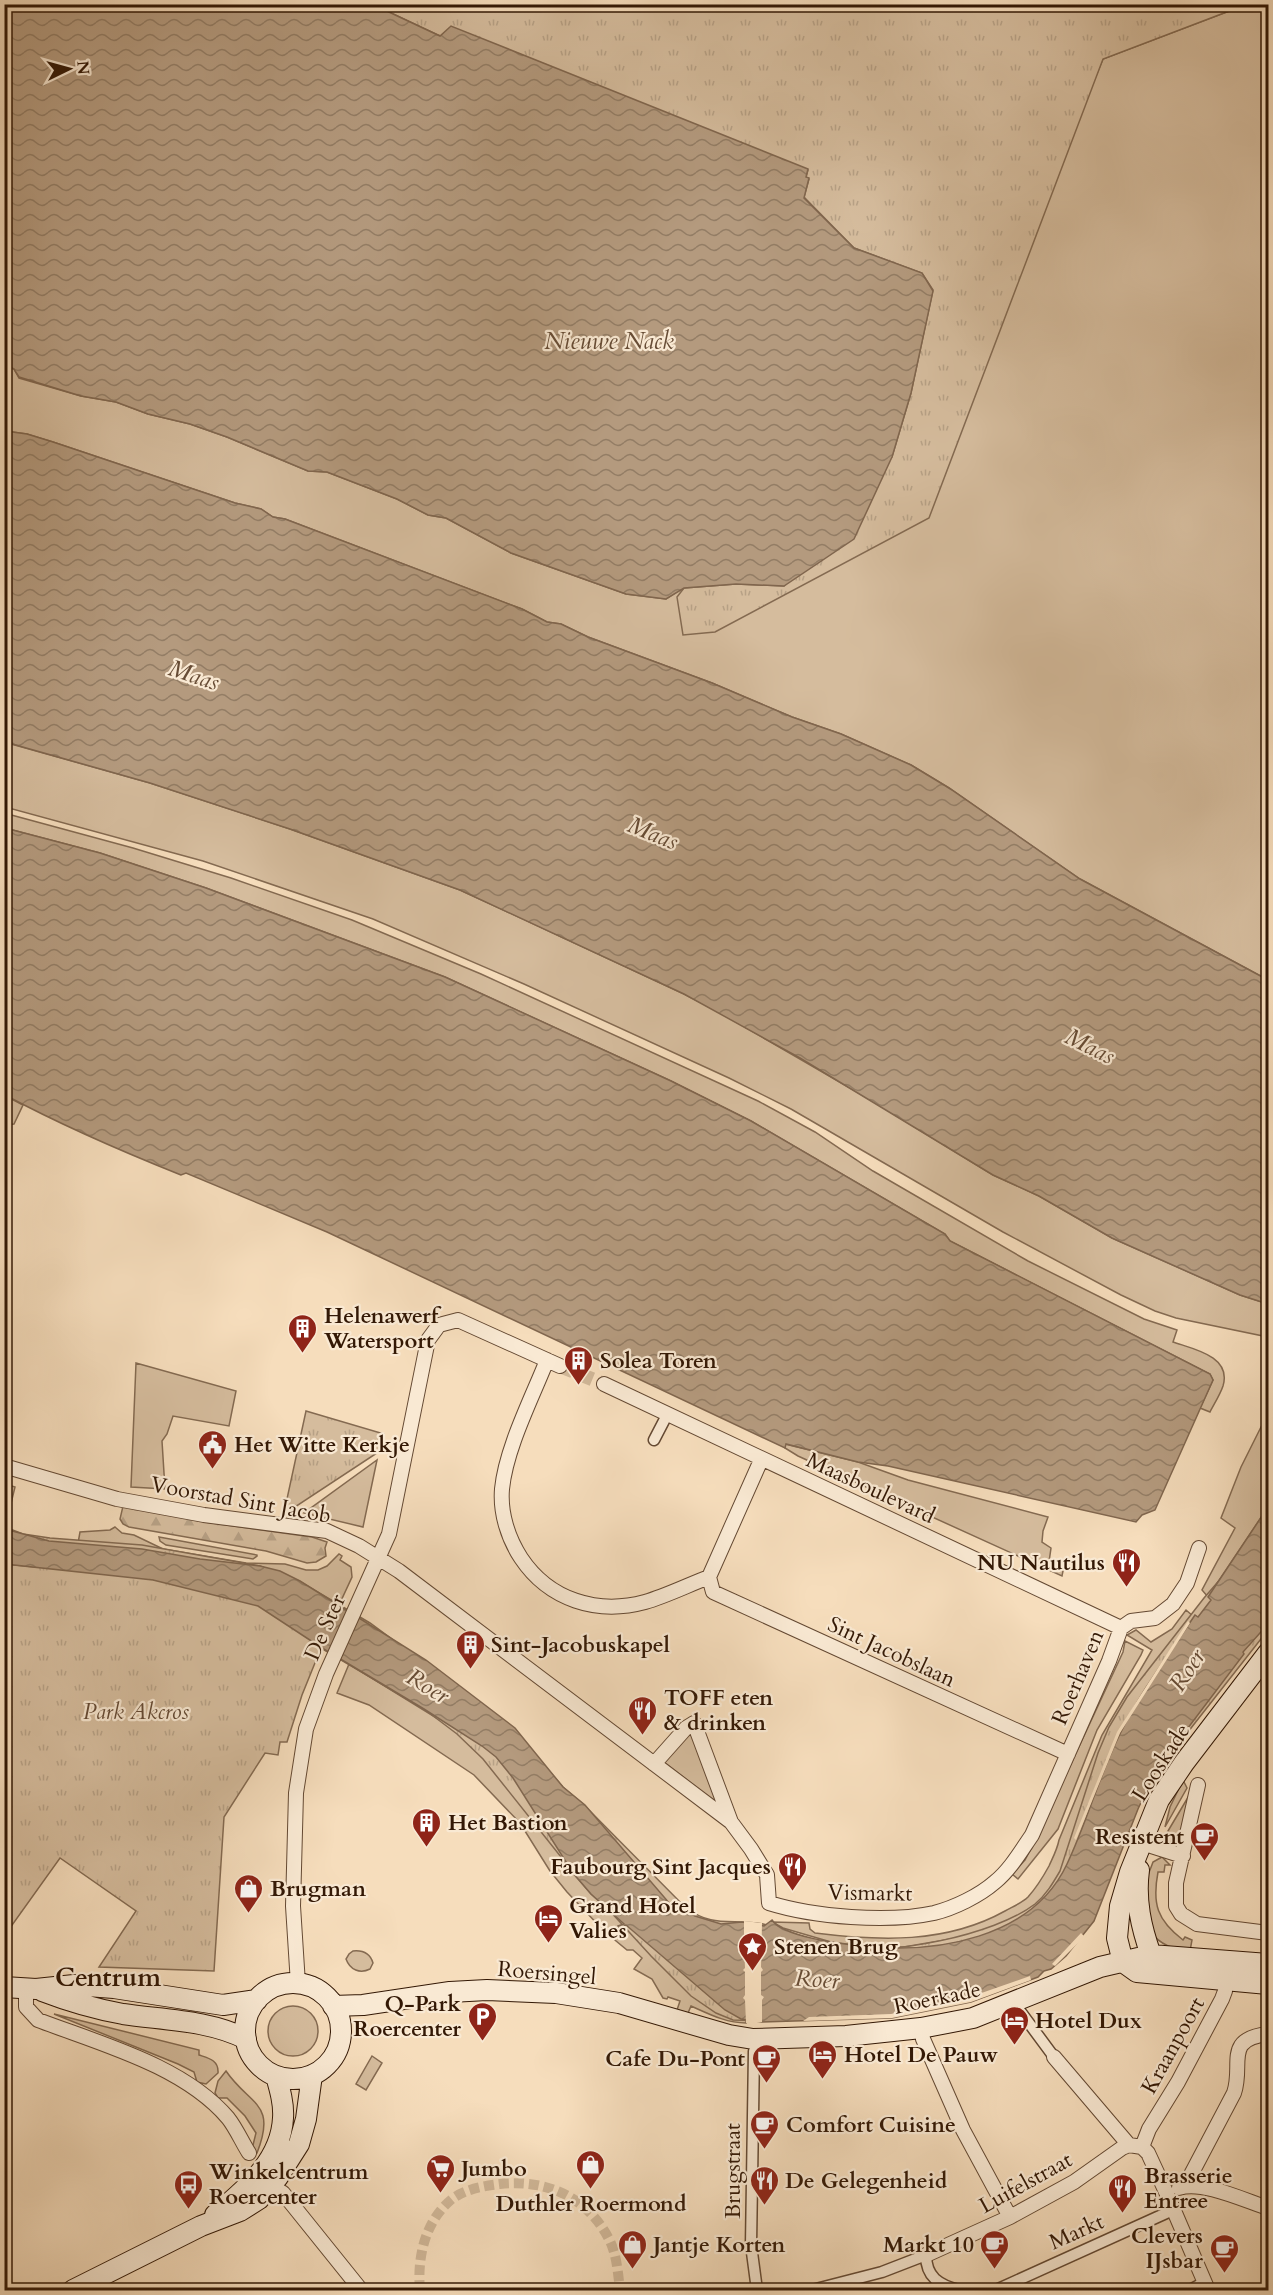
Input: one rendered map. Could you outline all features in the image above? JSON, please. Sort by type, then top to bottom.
[{"type":"main road","name":"Looskade","points":[[1123,1962],[1117,1922],[1124,1889],[1159,1800],[1269,1653]]},
{"type":"main road","name":"Looskade","points":[[1142,1843],[1137,1894],[1142,1929],[1151,1955]]},
{"type":"main road","name":"Roerkade","points":[[754,2044],[921,2028],[973,2018],[1100,1967],[1151,1955],[1226,1970]]},
{"type":"main road","points":[[1123,1962],[1137,1972],[1226,1970],[1269,1964]]},
{"type":"main road","points":[[1226,1970],[1269,1984]]},
{"type":"main road","points":[[298,1984],[319,1992],[333,2006],[340,2026],[338,2046],[328,2064],[312,2075],[295,2079],[276,2076],[257,2063],[248,2049],[246,2039],[248,2016],[257,2000],[273,1988],[298,1984]]},
{"type":"main road","points":[[4,1987],[31,1989],[74,1985],[114,1988],[223,2005],[257,2000]]},
{"type":"main road","points":[[31,1989],[75,2003],[120,2013],[218,2028],[246,2039]]},
{"type":"main road","name":"Roersingel","points":[[333,2006],[363,2005],[450,1992],[487,1990],[556,1993],[620,2003],[754,2044]]},
{"type":"main road","points":[[73,2290],[201,2226],[249,2207],[271,2185],[302,2138],[312,2075]]},
{"type":"main road","points":[[201,2226],[248,2188],[261,2173],[272,2154],[284,2118],[276,2076]]},
{"type":"street","name":"De Ster","points":[[298,1984],[293,1906],[296,1793],[306,1729],[327,1674],[389,1534],[428,1340],[439,1325],[458,1320],[554,1363],[508,1457],[502,1490],[504,1518],[512,1544],[529,1570],[566,1598],[585,1605],[603,1606],[645,1602],[708,1577]]},
{"type":"street","name":"Maasboulevard","points":[[604,1384],[1121,1628]]},
{"type":"street","points":[[654,1440],[667,1415]]},
{"type":"street","points":[[708,1577],[761,1460]]},
{"type":"street","name":"Voorstad Sint Jacob","points":[[4,1466],[117,1499],[204,1515],[327,1531],[359,1546],[399,1571],[731,1822]]},
{"type":"street","name":"Roerhaven","points":[[1068,1754],[1121,1628],[1131,1621],[1155,1618],[1173,1604],[1187,1583],[1199,1548]]},
{"type":"street","name":"Sint Jacobslaan","points":[[708,1577],[713,1592],[1068,1754]]},
{"type":"street","name":"Voorstad Sint Jacob","points":[[654,1764],[686,1728],[694,1723],[731,1822],[767,1875],[769,1904]]},
{"type":"street","name":"Vismarkt","points":[[769,1904],[813,1913],[891,1918],[934,1912],[974,1897],[996,1882],[1032,1835],[1068,1754]]},
{"type":"street","points":[[1198,1785],[1176,1883],[1176,1906],[1181,1914],[1197,1924],[1269,1933]]},
{"type":"street","points":[[1142,1843],[1183,1856]]},
{"type":"street","name":"Kraanpoort","points":[[1136,2146],[1178,2082],[1222,1999],[1225,1991],[1226,1970]]},
{"type":"street","points":[[31,1989],[26,2007],[38,2020],[151,2064],[197,2088],[228,2119],[249,2154]]},
{"type":"street","points":[[1020,2011],[1054,2057],[1136,2146],[1148,2153],[1207,2286],[1190,2290]]},
{"type":"street","points":[[921,2028],[923,2040],[963,2130],[1010,2217]]},
{"type":"street","points":[[1185,2186],[1233,2093],[1237,2082],[1236,2060],[1240,2046],[1254,2036],[1269,2034]]},
{"type":"street","name":"Brugstraat","points":[[754,2044],[751,2245],[757,2290]]},
{"type":"street","name":"Luifelstraat","points":[[926,2255],[1010,2217],[1074,2182],[1115,2152],[1136,2146]]},
{"type":"street","points":[[271,2185],[283,2193],[361,2290]]},
{"type":"street","points":[[1166,2192],[1185,2186],[1210,2189],[1269,2208]]},
{"type":"street","name":"Markt","points":[[996,2290],[1173,2210]]},
{"type":"street","points":[[812,2290],[882,2272],[926,2255],[927,2268],[932,2278],[949,2288],[959,2290]]},
{"type":"green space","points":[[374,5],[1245,5],[1103,59],[929,518],[715,632],[683,635],[677,597],[684,588],[736,584],[784,586],[892,457],[911,393],[933,290],[922,273],[854,248],[804,197],[809,179],[806,177],[808,170],[440,36]]},
{"type":"green space","points":[[1245,5],[1268,5],[1268,980],[1080,879],[949,788],[911,765],[841,734],[588,637],[561,624],[547,622],[522,609],[285,519],[273,517],[261,509],[235,503],[27,434],[5,431],[5,365],[14,369],[19,378],[81,396],[116,402],[148,414],[190,424],[308,471],[327,472],[397,499],[428,515],[446,518],[511,553],[626,594],[666,599],[959,406],[1103,59]]},
{"type":"green space","points":[[4,742],[150,783],[290,829],[460,890],[684,994],[869,1099],[993,1175],[1039,1196],[1112,1238],[1240,1295],[1268,1304],[1268,1337],[1176,1318],[1155,1311],[1003,1232],[791,1109],[524,984],[373,919],[203,861],[5,807]]},
{"type":"green space","points":[[4,813],[133,848],[231,878],[352,920],[481,974],[758,1101],[815,1132],[873,1171],[1028,1261],[1144,1319],[1177,1330],[1173,1342],[1209,1355],[1222,1367],[1224,1376],[1220,1393],[1210,1412],[1200,1408],[1213,1380],[1210,1374],[950,1241],[945,1234],[751,1121],[671,1081],[445,977],[206,888],[100,853],[5,828]]},
{"type":"green space","points":[[4,1095],[23,1105],[14,1124],[5,1125]]},
{"type":"green space","points":[[136,1363],[236,1391],[229,1426],[173,1416],[162,1441],[165,1489],[131,1487]]},
{"type":"green space","points":[[306,1411],[384,1434],[380,1451],[292,1509],[285,1508]]},
{"type":"green space","points":[[1268,1413],[1268,1507],[1208,1597],[1202,1590],[1235,1528],[1221,1518],[1241,1467]]},
{"type":"green space","points":[[785,1444],[858,1462],[908,1480],[1048,1517],[1042,1542],[1051,1548],[1049,1562],[1064,1566],[1062,1576],[798,1456],[785,1448]]},
{"type":"green space","points":[[377,1460],[363,1527],[304,1513]]},
{"type":"green space","points":[[5,1484],[15,1487],[5,1528]]},
{"type":"green space","points":[[123,1506],[205,1522],[312,1537],[327,1542],[326,1556],[316,1562],[307,1563],[266,1551],[129,1527],[120,1519]]},
{"type":"green space","name":"Park Akcros","points":[[1268,1524],[1268,1630],[1173,1751],[1167,1748],[1148,1783],[1092,1920],[777,2021],[733,2020],[716,2013],[691,1996],[651,1956],[565,1862],[483,1759],[457,1734],[424,1709],[321,1648],[302,1695],[287,1742],[280,1742],[278,1755],[265,1753],[224,1817],[214,1971],[99,1967],[136,1911],[60,1858],[5,1935],[5,1564],[35,1567],[5,1561],[5,1527],[23,1534],[142,1545],[260,1566],[299,1581],[370,1623],[511,1727],[563,1787],[584,1805],[685,1907],[695,1914],[714,1920],[763,1924],[837,1947],[883,1949],[940,1941],[994,1925],[1035,1904],[1049,1889],[1060,1871],[1098,1753],[1109,1727],[1127,1697],[1204,1598]]},
{"type":"green space","points":[[115,1527],[122,1533],[134,1535],[163,1549],[246,1563],[285,1564],[306,1570],[318,1570],[327,1566],[339,1554],[342,1556],[340,1560],[351,1567],[352,1577],[339,1605],[199,1559],[78,1543],[80,1532],[110,1530]]},
{"type":"green space","points":[[159,1537],[257,1556],[253,1559],[166,1545],[160,1541]]},
{"type":"green space","points":[[1186,1610],[1194,1617],[1054,1887],[1036,1905],[991,1932],[904,1947],[870,1947],[831,1942],[783,1928],[772,1922],[809,1923],[810,1929],[815,1933],[863,1938],[936,1935],[983,1922],[1026,1899],[1049,1866],[1102,1735],[1152,1650],[1127,1635],[1136,1630],[1151,1642],[1172,1629]]},
{"type":"green space","points":[[1125,1641],[1143,1650],[1141,1655],[1097,1730],[1058,1829],[1018,1879],[1012,1874],[1025,1860],[1037,1837],[1123,1652]]},
{"type":"green space","points":[[349,1664],[482,1746],[513,1778],[573,1873],[591,1894],[626,1925],[746,2020],[746,2023],[725,2020],[691,2006],[688,2013],[677,2010],[680,2001],[668,1997],[663,1998],[652,1979],[634,1969],[642,1958],[633,1950],[627,1950],[604,1931],[567,1892],[550,1871],[520,1823],[474,1775],[369,1705],[337,1693]]},
{"type":"green space","points":[[690,1734],[694,1738],[717,1799],[714,1801],[664,1762]]},
{"type":"green space","points":[[1183,1780],[1187,1788],[1165,1827],[1170,1807]]},
{"type":"green space","points":[[1190,1794],[1184,1830],[1179,1839],[1170,1842],[1165,1836]]},
{"type":"green space","points":[[1162,1857],[1170,1865],[1165,1865],[1164,1872],[1158,1872],[1156,1902],[1158,1910],[1174,1933],[1183,1940],[1185,1937],[1192,1940],[1190,1951],[1177,1949],[1158,1940],[1147,1924],[1144,1914],[1145,1886],[1153,1862]]},
{"type":"green space","points":[[353,1951],[360,1951],[368,1955],[373,1963],[370,1969],[359,1971],[350,1966],[346,1959]]},
{"type":"green space","points":[[293,2006],[302,2008],[313,2017],[318,2031],[316,2040],[307,2051],[293,2056],[284,2054],[273,2045],[268,2031],[270,2022],[279,2011]]},
{"type":"green space","points":[[54,2014],[199,2050],[199,2055],[215,2062],[218,2073],[206,2084],[197,2082],[194,2072],[178,2064]]},
{"type":"green space","points":[[372,2056],[382,2063],[366,2090],[356,2084]]},
{"type":"green space","points":[[226,2071],[258,2106],[262,2114],[264,2124],[257,2153],[254,2153],[250,2147],[253,2145],[256,2133],[245,2116],[227,2098],[218,2098],[215,2093],[218,2081]]},
{"type":"water","name":"Nieuwe Nack","points":[[5,4],[374,5],[440,36],[451,26],[808,169],[806,177],[809,178],[804,198],[854,248],[922,273],[933,291],[911,393],[892,457],[854,539],[784,586],[736,584],[684,588],[666,599],[626,594],[511,553],[446,518],[428,515],[397,499],[327,472],[308,471],[190,424],[148,414],[116,402],[81,396],[19,377],[14,369],[4,365]]},
{"type":"water","name":"Maas","points":[[5,431],[27,434],[235,503],[261,509],[273,517],[285,519],[522,609],[547,622],[561,624],[588,637],[841,734],[911,765],[949,788],[1080,879],[1268,980],[1268,1304],[1240,1295],[1112,1238],[1039,1196],[993,1175],[800,1058],[684,994],[460,890],[290,829],[150,783],[5,742]]},
{"type":"water","points":[[5,828],[100,853],[206,888],[445,977],[671,1081],[751,1121],[945,1234],[950,1241],[1210,1374],[1213,1380],[1155,1510],[1142,1515],[1136,1522],[888,1466],[858,1462],[786,1444],[785,1448],[327,1232],[186,1173],[181,1175],[136,1157],[5,1095]]},
{"type":"water","name":"Roer","points":[[1268,1507],[1268,1624],[1243,1652],[1244,1654],[1172,1749],[1167,1747],[1138,1809],[1094,1921],[1066,1956],[1038,1977],[971,2002],[892,2018],[762,2022],[741,2019],[725,2010],[626,1925],[619,1928],[618,1926],[624,1924],[591,1894],[573,1873],[513,1778],[496,1757],[424,1709],[322,1648],[258,1606],[153,1580],[5,1564],[5,1529],[49,1541],[142,1549],[280,1571],[300,1581],[426,1660],[515,1728],[563,1787],[585,1805],[670,1904],[695,1916],[721,1924],[742,1922],[764,1926],[772,1920],[788,1931],[828,1941],[890,1948],[920,1947],[979,1936],[1006,1925],[1030,1910],[1051,1889],[1067,1864],[1113,1750],[1136,1703],[1195,1615],[1198,1617],[1211,1600],[1208,1597]]},
{"type":"pier","points":[[1188,1621],[1190,1623],[1120,1733],[1076,1840],[1074,1838],[1117,1732]]},
{"type":"pier","name":"Stenen Brug","points":[[744,1921],[762,1923],[761,1995],[764,1997],[762,2022],[746,2023],[743,1998],[745,1995],[744,1945],[742,1942],[744,1940]]},
{"type":"pier","points":[[1081,1933],[1084,1936],[1081,1940],[1055,1966],[1052,1964]]},
{"type":"pier","points":[[1030,1976],[1031,1980],[971,2002],[892,2018],[803,2021],[809,2017],[891,2014],[970,1997]]},
{"type":"tunnel","points":[[560,1366],[604,1384]]},
{"type":"tunnel","points":[[420,2290],[420,2265],[425,2240],[435,2218],[443,2208],[452,2199],[469,2190],[517,2183],[550,2188],[578,2202],[590,2213],[610,2241],[617,2265],[620,2290]]},
{"type":"place","name":"Helenawerf Watersport","points":[[303,1354]]},
{"type":"place","name":"Solea Toren","points":[[579,1386]]},
{"type":"place","name":"Het Witte Kerkje","points":[[213,1470]]},
{"type":"place","name":"NU Nautilus","points":[[1126,1588]]},
{"type":"place","name":"Sint-Jacobuskapel","points":[[470,1670]]},
{"type":"place","name":"TOFF eten & drinken","points":[[643,1736]]},
{"type":"place","name":"Het Bastion","points":[[427,1848]]},
{"type":"place","name":"Resistent","points":[[1205,1862]]},
{"type":"place","name":"Faubourg Sint Jacques","points":[[792,1892]]},
{"type":"place","name":"Brugman","points":[[249,1914]]},
{"type":"place","name":"Grand Hotel Valies","points":[[548,1944]]},
{"type":"place","name":"Stenen Brug","points":[[753,1972]]},
{"type":"place","name":"Q-Park Roercenter","points":[[482,2042]]},
{"type":"place","name":"Hotel Dux","points":[[1014,2046]]},
{"type":"place","name":"Hotel De Pauw","points":[[823,2080]]},
{"type":"place","name":"Cafe Du-Pont","points":[[766,2084]]},
{"type":"place","name":"Comfort Cuisine","points":[[765,2150]]},
{"type":"place","name":"Duthler Roermond","points":[[591,2190]]},
{"type":"place","name":"Jumbo","points":[[440,2194]]},
{"type":"place","name":"De Gelegenheid","points":[[764,2206]]},
{"type":"place","name":"Winkelcentrum Roercenter","points":[[188,2210]]},
{"type":"place","name":"Brasserie Entree","points":[[1123,2214]]},
{"type":"place","name":"Jantje Korten","points":[[632,2270]]},
{"type":"place","name":"Markt 10","points":[[995,2270]]},
{"type":"place","name":"Clevers IJsbar","points":[[1224,2274]]},
{"type":"district","name":"Centrum","points":[[108,1977]]}]
